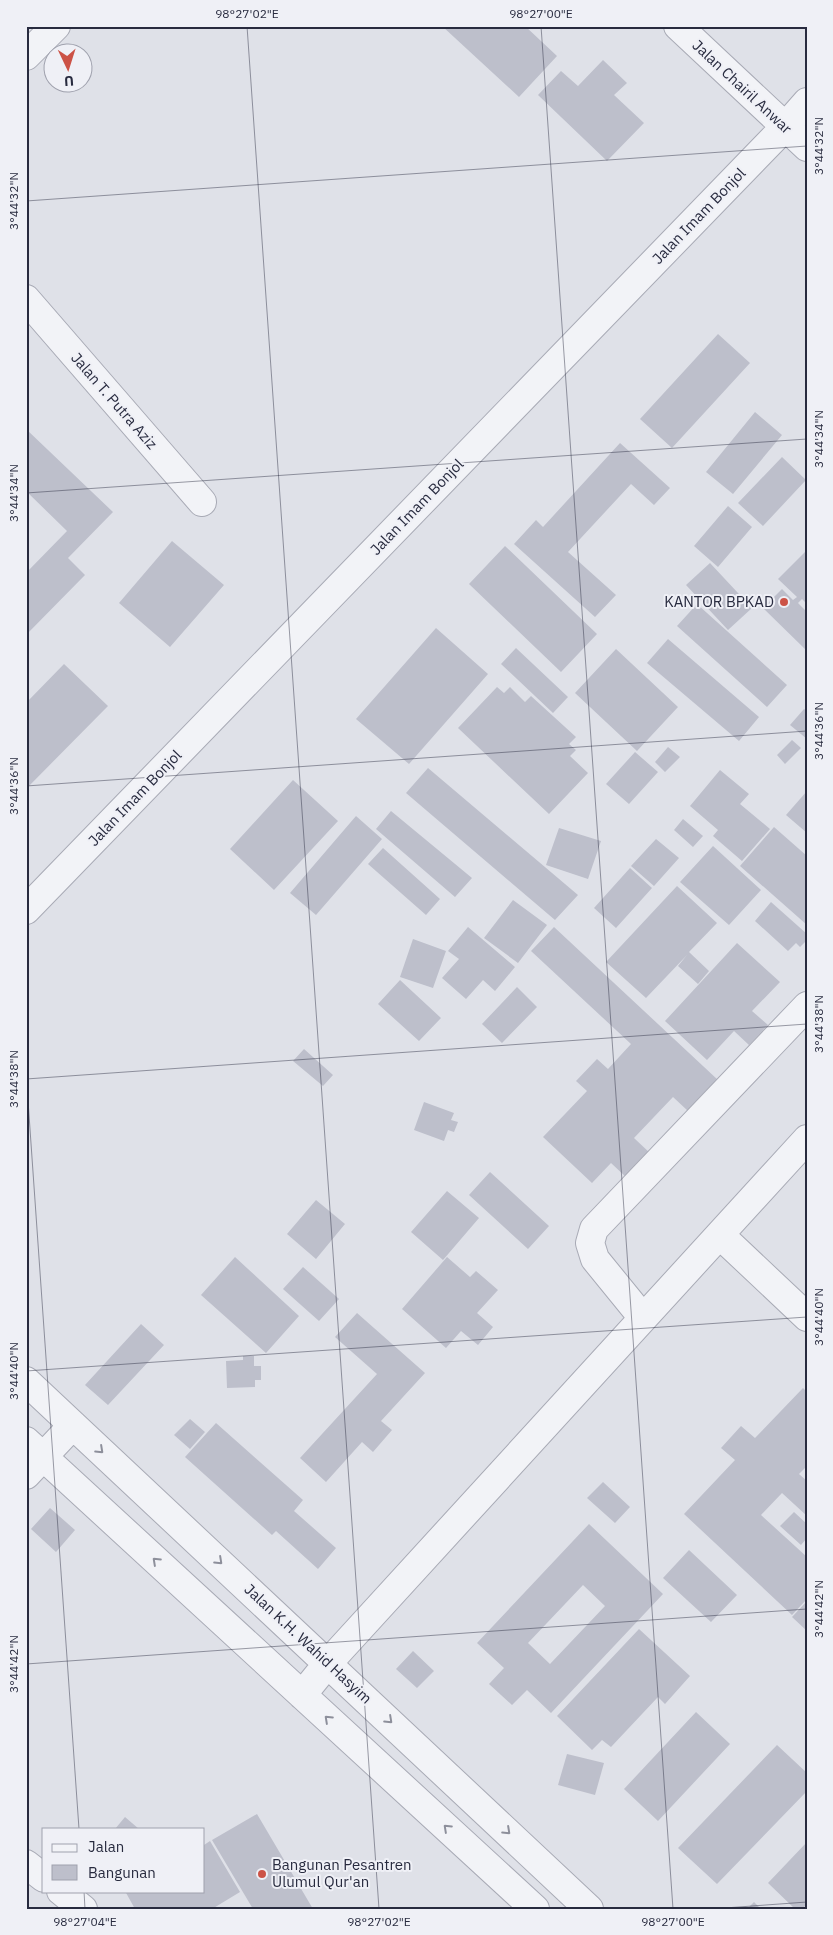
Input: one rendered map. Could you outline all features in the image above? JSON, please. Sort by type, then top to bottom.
[{"type":"street","points":[[26,56],[56,26]]},
{"type":"street","name":"Jalan Chairil Anwar","points":[[678,26],[807,147]]},
{"type":"street","name":"Jalan Imam Bonjol","points":[[26,910],[785,127],[807,102]]},
{"type":"street","name":"Jalan T. Putra Aziz","points":[[26,299],[202,502]]},
{"type":"street","points":[[642,1318],[594,1259],[590,1243],[594,1229],[807,1006]]},
{"type":"street","points":[[302,1695],[328,1663],[807,1139]]},
{"type":"street","points":[[720,1235],[807,1317]]},
{"type":"street","name":"Jalan K.H. Wahid Hasyim","points":[[26,1381],[589,1909]]},
{"type":"street","points":[[73,1425],[32,1458],[302,1695],[535,1909]]},
{"type":"street","points":[[26,1864],[42,1876]]},
{"type":"street","points":[[62,1892],[83,1909]]},
{"type":"building","points":[[442,26],[525,26],[557,56],[519,97]]},
{"type":"building","points":[[603,60],[627,83],[614,95],[644,123],[607,161],[538,95],[561,71],[578,86]]},
{"type":"building","points":[[718,334],[750,363],[672,448],[640,419]]},
{"type":"building","points":[[755,412],[782,435],[733,494],[706,472]]},
{"type":"building","points":[[26,429],[113,512],[68,558],[85,575],[26,635],[26,573],[67,531],[26,491]]},
{"type":"building","points":[[620,443],[670,488],[654,505],[631,484],[568,552],[616,595],[595,617],[514,544],[536,520],[543,527]]},
{"type":"building","points":[[782,457],[806,480],[763,526],[738,503]]},
{"type":"building","points":[[728,506],[752,527],[718,567],[694,546]]},
{"type":"building","points":[[172,541],[224,585],[170,647],[119,603]]},
{"type":"building","points":[[505,546],[597,634],[561,672],[469,584]]},
{"type":"building","name":"KANTOR BPKAD","points":[[807,550],[807,604],[802,599],[798,603],[807,612],[807,651],[763,608],[782,589],[793,600],[797,597],[778,579]]},
{"type":"building","points":[[710,563],[752,608],[728,630],[686,585]]},
{"type":"building","points":[[697,604],[787,685],[767,707],[677,626]]},
{"type":"building","points":[[436,628],[488,674],[409,764],[356,719]]},
{"type":"building","points":[[668,639],[759,717],[739,741],[647,663]]},
{"type":"building","points":[[516,648],[568,697],[553,713],[501,664]]},
{"type":"building","points":[[616,649],[678,707],[637,751],[575,693]]},
{"type":"building","points":[[64,664],[108,706],[26,789],[26,703]]},
{"type":"building","points":[[497,687],[504,693],[510,687],[525,702],[531,696],[576,737],[569,744],[576,750],[570,756],[588,773],[549,814],[458,728]]},
{"type":"building","points":[[804,709],[807,711],[807,739],[790,725]]},
{"type":"building","points":[[792,740],[801,748],[785,764],[777,755]]},
{"type":"building","points":[[668,747],[680,757],[665,772],[655,762]]},
{"type":"building","points":[[635,752],[658,772],[629,804],[606,784]]},
{"type":"building","points":[[428,768],[578,895],[555,920],[406,793]]},
{"type":"building","points":[[720,770],[749,794],[740,804],[770,829],[742,861],[713,836],[718,830],[690,806]]},
{"type":"building","points":[[293,780],[338,821],[274,890],[230,849]]},
{"type":"building","points":[[807,791],[807,833],[786,815]]},
{"type":"building","points":[[391,811],[472,878],[455,897],[376,829]]},
{"type":"building","points":[[356,816],[382,839],[316,915],[290,893]]},
{"type":"building","points":[[683,819],[703,836],[693,847],[674,830]]},
{"type":"building","points":[[774,827],[807,856],[807,925],[740,866]]},
{"type":"building","points":[[559,828],[601,841],[588,879],[546,865]]},
{"type":"building","points":[[656,839],[679,858],[654,886],[631,866]]},
{"type":"building","points":[[713,846],[761,890],[729,925],[680,882]]},
{"type":"building","points":[[383,848],[440,899],[426,915],[368,864]]},
{"type":"building","points":[[630,868],[652,888],[616,928],[594,908]]},
{"type":"building","points":[[677,886],[717,923],[689,952],[709,971],[698,984],[678,966],[687,955],[646,998],[606,962]]},
{"type":"building","points":[[513,900],[547,925],[518,963],[484,938]]},
{"type":"building","points":[[771,902],[807,934],[807,940],[800,947],[796,943],[788,951],[755,921]]},
{"type":"building","points":[[468,927],[515,967],[495,991],[483,980],[466,999],[442,978],[459,959],[448,951]]},
{"type":"building","points":[[554,927],[718,1080],[688,1111],[673,1097],[634,1138],[651,1154],[627,1178],[611,1163],[592,1183],[543,1137],[587,1091],[576,1081],[597,1059],[608,1069],[631,1044],[531,951]]},
{"type":"building","points":[[413,939],[446,951],[433,988],[400,977]]},
{"type":"building","points":[[737,943],[780,982],[752,1011],[768,1025],[749,1045],[734,1031],[707,1060],[665,1021]]},
{"type":"building","points":[[400,980],[441,1018],[419,1041],[378,1004]]},
{"type":"building","points":[[517,987],[537,1007],[502,1043],[482,1024]]},
{"type":"building","points":[[304,1049],[333,1075],[323,1086],[293,1061]]},
{"type":"building","points":[[424,1102],[454,1113],[451,1120],[458,1122],[454,1132],[448,1130],[444,1141],[414,1130]]},
{"type":"building","points":[[490,1172],[549,1226],[528,1249],[469,1195]]},
{"type":"building","points":[[447,1191],[479,1218],[443,1260],[411,1232]]},
{"type":"building","points":[[316,1200],[345,1224],[316,1259],[287,1234]]},
{"type":"building","points":[[235,1257],[299,1316],[266,1353],[201,1295]]},
{"type":"building","points":[[447,1257],[470,1277],[476,1271],[498,1290],[477,1313],[493,1327],[478,1345],[461,1331],[446,1348],[402,1309]]},
{"type":"building","points":[[303,1267],[339,1299],[319,1321],[283,1289]]},
{"type":"building","points":[[357,1313],[425,1373],[381,1421],[392,1430],[373,1452],[362,1442],[326,1482],[300,1458],[377,1374],[335,1337]]},
{"type":"building","points":[[141,1324],[164,1345],[108,1405],[85,1385]]},
{"type":"building","points":[[243,1356],[254,1356],[254,1366],[261,1366],[261,1380],[255,1380],[255,1387],[227,1388],[226,1361],[243,1360]]},
{"type":"building","points":[[803,1388],[807,1392],[807,1466],[799,1474],[807,1481],[807,1516],[782,1493],[761,1515],[807,1557],[807,1599],[792,1615],[684,1514],[735,1460],[721,1448],[741,1426],[755,1438]]},
{"type":"building","points":[[190,1419],[205,1432],[190,1449],[174,1435]]},
{"type":"building","points":[[216,1423],[303,1500],[294,1511],[336,1548],[318,1569],[276,1531],[272,1535],[185,1457]]},
{"type":"building","points":[[603,1482],[630,1507],[615,1523],[587,1498]]},
{"type":"building","points":[[50,1508],[75,1530],[56,1552],[31,1529]]},
{"type":"building","points":[[794,1512],[807,1524],[807,1538],[801,1545],[780,1526]]},
{"type":"building","points":[[589,1524],[663,1594],[551,1713],[527,1690],[512,1705],[489,1684],[504,1668],[477,1643]],"holes":[[[583,1585],[605,1606],[550,1664],[528,1643]]]},
{"type":"building","points":[[689,1550],[737,1595],[711,1622],[663,1578]]},
{"type":"building","points":[[807,1601],[807,1631],[792,1617]]},
{"type":"building","points":[[639,1629],[690,1676],[665,1704],[658,1697],[611,1747],[602,1740],[592,1750],[557,1716]]},
{"type":"building","points":[[413,1651],[434,1671],[417,1688],[396,1669]]},
{"type":"building","points":[[696,1712],[730,1744],[658,1821],[624,1789]]},
{"type":"building","points":[[777,1745],[807,1773],[807,1791],[717,1884],[678,1848]]},
{"type":"building","points":[[567,1754],[604,1763],[595,1795],[558,1785]]},
{"type":"building","name":"Bangunan Pesantren Ulumul Qur'an","points":[[257,1814],[313,1909],[253,1909],[212,1840]]},
{"type":"building","points":[[125,1817],[138,1828],[116,1828]]},
{"type":"building","points":[[210,1841],[240,1892],[212,1909],[135,1909],[126,1892],[205,1892],[205,1844]]},
{"type":"building","points":[[807,1842],[807,1904],[802,1909],[795,1909],[768,1883]]},
{"type":"building","points":[[754,1902],[761,1909],[747,1909]]},
{"type":"place","name":"KANTOR BPKAD","points":[[784,602]]},
{"type":"place","name":"Bangunan Pesantren Ulumul Qur'an","points":[[262,1874]]}]
